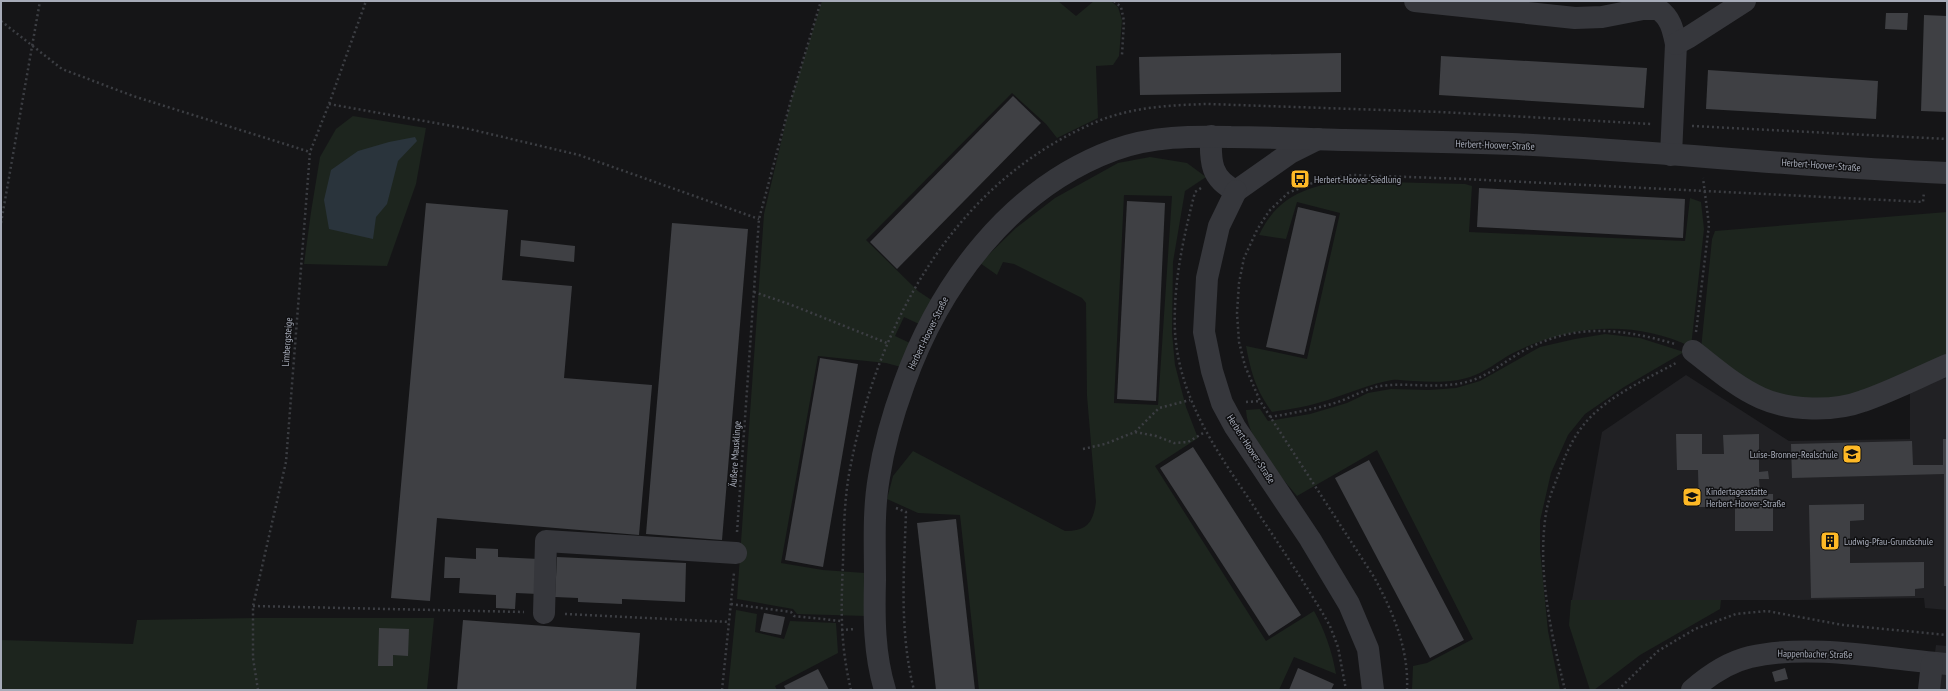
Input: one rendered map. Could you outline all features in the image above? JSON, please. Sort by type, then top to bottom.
[{"type":"street","points":[[1415,1],[1575,18],[1602,17],[1658,9],[1669,20],[1676,44],[1671,155]]},
{"type":"street","points":[[1676,44],[1745,1]]},
{"type":"street","points":[[1212,136],[1212,161],[1217,177],[1226,186],[1236,191]]},
{"type":"street","name":"Herbert-Hoover-Straße","points":[[885,690],[877,654],[875,627],[876,502],[878,480],[887,437],[914,356],[948,293],[989,237],[1010,215],[1036,192],[1089,160],[1134,143],[1158,138],[1212,136],[1512,144],[1701,158],[1947,173]]},
{"type":"street","name":"Herbert-Hoover-Straße","points":[[1318,139],[1290,153],[1263,170],[1236,191],[1219,226],[1207,278],[1204,332],[1212,371],[1222,403],[1235,426],[1314,545],[1349,604],[1368,648],[1373,690]]},
{"type":"street","points":[[1693,352],[1728,378],[1762,399],[1804,408],[1842,407],[1862,402],[1909,383],[1947,365]]},
{"type":"street","points":[[544,612],[546,541],[736,553]]},
{"type":"street","name":"Happenbacher Straße","points":[[1692,690],[1729,664],[1749,657],[1774,653],[1807,652],[1844,654],[1940,664]]},
{"type":"street","points":[[1929,690],[1940,664]]},
{"type":"path","points":[[1,223],[40,1]]},
{"type":"path","name":"Limbergsteige","points":[[258,690],[253,658],[253,606],[286,462],[310,152],[330,104],[366,1]]},
{"type":"path","name":"Äußere Mausklinge","points":[[722,690],[736,553],[759,219],[791,100],[821,1]]},
{"type":"path","points":[[1114,1],[1121,7],[1124,21],[1122,55]]},
{"type":"path","points":[[1,21],[62,69],[133,96],[310,152]]},
{"type":"path","points":[[330,104],[469,129],[579,155],[759,219]]},
{"type":"path","points":[[851,690],[842,643],[841,621],[844,528],[850,465],[862,414],[887,343],[896,323],[945,241],[969,212],[996,186],[1020,166],[1054,144],[1097,121],[1123,114],[1173,105],[1208,104],[1442,112],[1947,139]]},
{"type":"path","points":[[1693,352],[1709,225],[1701,158]]},
{"type":"path","points":[[1407,690],[1406,659],[1388,602],[1370,570],[1270,417],[1253,388],[1239,342],[1237,313],[1238,283],[1244,258],[1257,230],[1269,211],[1278,201],[1298,187],[1325,179],[1353,175],[1923,202],[1925,172]]},
{"type":"path","points":[[754,292],[887,343]]},
{"type":"path","points":[[1270,417],[1324,407],[1364,390],[1378,387],[1393,385],[1443,386],[1470,381],[1482,377],[1523,351],[1545,341],[1568,334],[1598,331],[1626,331],[1653,338],[1693,352]]},
{"type":"path","points":[[1565,690],[1550,627],[1544,549],[1546,512],[1566,454],[1577,432],[1598,409],[1693,352]]},
{"type":"path","points":[[1083,449],[1105,444],[1135,432],[1159,408],[1190,400]]},
{"type":"path","points":[[1135,432],[1156,436],[1174,443],[1188,442],[1206,432]]},
{"type":"path","points":[[876,502],[906,512],[903,618],[908,667],[914,690]]},
{"type":"path","points":[[731,604],[791,612],[794,616],[841,621]]},
{"type":"path","points":[[253,606],[544,612],[730,622]]},
{"type":"shaded area","points":[[822,1],[1058,1],[1076,16],[1094,1],[1111,1],[1118,7],[1122,20],[1119,56],[1113,65],[1096,66],[1098,118],[1057,138],[1046,124],[1012,93],[866,240],[918,291],[933,301],[919,324],[904,317],[895,336],[910,343],[901,367],[886,363],[818,356],[781,563],[823,570],[865,573],[866,616],[797,614],[793,609],[737,599],[764,214],[791,100]]},
{"type":"shaded area","points":[[353,116],[426,128],[416,184],[387,266],[304,264],[320,157],[336,129]]},
{"type":"shaded area","points":[[415,137],[417,141],[398,161],[387,204],[376,217],[373,239],[329,229],[324,200],[331,170],[358,151],[389,142]]},
{"type":"shaded area","points":[[1150,157],[1187,163],[1206,177],[1185,191],[1173,262],[1172,333],[1175,365],[1186,407],[1198,438],[1155,466],[1266,641],[1314,611],[1328,641],[1336,674],[1294,657],[1279,690],[979,690],[960,515],[918,513],[887,499],[893,476],[913,451],[1065,531],[1073,531],[1084,527],[1091,520],[1096,502],[1087,396],[1086,303],[1082,298],[1014,264],[1003,262],[997,275],[980,263],[1016,228],[1055,198],[1118,163]],"holes":[[[1124,195],[1172,196],[1158,405],[1114,403]]]},
{"type":"shaded area","points":[[1344,181],[1465,184],[1472,186],[1469,232],[1685,241],[1690,198],[1701,202],[1704,229],[1691,347],[1669,338],[1647,332],[1624,329],[1578,331],[1556,336],[1534,344],[1513,353],[1481,372],[1463,379],[1435,382],[1392,380],[1368,386],[1314,404],[1272,412],[1258,389],[1250,365],[1246,346],[1307,359],[1340,213],[1297,202],[1286,239],[1259,235],[1274,211],[1294,196],[1330,183]]},
{"type":"shaded area","points":[[1947,212],[1947,358],[1840,403],[1772,397],[1701,349],[1712,239],[1715,231]]},
{"type":"shaded area","points":[[1605,334],[1640,338],[1684,352],[1624,387],[1585,414],[1568,435],[1551,473],[1540,521],[1540,550],[1548,631],[1560,690],[1412,690],[1413,666],[1427,663],[1473,639],[1377,450],[1297,496],[1265,456],[1252,433],[1246,410],[1260,409],[1268,421],[1310,414],[1347,403],[1368,393],[1391,389],[1429,390],[1456,388],[1480,381],[1540,347]]},
{"type":"shaded area","name":"Kindertagesstätte Herbert-Hoover-Straße","points":[[1686,375],[1789,441],[1910,439],[1910,386],[1947,378],[1947,610],[1925,608],[1924,598],[1800,600],[1572,600],[1602,432]]},
{"type":"shaded area","points":[[1571,600],[1721,600],[1720,609],[1640,655],[1594,690],[1590,690],[1569,625]]},
{"type":"shaded area","points":[[736,610],[757,614],[755,632],[784,639],[790,621],[836,623],[838,653],[775,686],[777,690],[728,690]]},
{"type":"shaded area","points":[[434,618],[427,690],[1,690],[1,640],[133,644],[137,620]]},
{"type":"shaded area","points":[[1936,645],[1947,646],[1947,690],[1930,690]]},
{"type":"building","points":[[1886,13],[1908,13],[1907,30],[1885,29]]},
{"type":"building","points":[[1924,15],[1947,16],[1947,112],[1921,111]]},
{"type":"building","points":[[1341,53],[1341,92],[1140,95],[1139,57]]},
{"type":"building","points":[[1441,56],[1647,68],[1644,108],[1439,95]]},
{"type":"building","points":[[1708,70],[1878,81],[1876,119],[1706,109]]},
{"type":"building","points":[[1013,96],[1041,123],[897,269],[870,242]]},
{"type":"building","points":[[1479,188],[1685,199],[1683,238],[1477,227]]},
{"type":"building","points":[[1127,201],[1165,203],[1156,401],[1117,399]]},
{"type":"building","points":[[426,203],[508,210],[502,280],[572,286],[564,378],[652,385],[639,535],[437,518],[430,601],[391,598]]},
{"type":"building","points":[[1298,207],[1336,216],[1304,355],[1266,347]]},
{"type":"building","points":[[672,223],[748,229],[722,540],[646,534]]},
{"type":"building","points":[[521,240],[575,246],[574,262],[520,256]]},
{"type":"building","points":[[820,358],[858,364],[823,567],[785,560]]},
{"type":"building","points":[[1676,434],[1702,434],[1702,454],[1724,454],[1723,435],[1759,434],[1759,472],[1768,471],[1769,479],[1759,479],[1760,494],[1773,494],[1773,531],[1735,531],[1735,507],[1699,507],[1698,470],[1677,470]]},
{"type":"building","name":"Luise-Bronner-Realschule","points":[[1943,439],[1947,439],[1947,586],[1944,586],[1944,474],[1792,478],[1791,444],[1912,441],[1913,465],[1943,465]]},
{"type":"building","points":[[1193,447],[1301,615],[1269,636],[1160,468]]},
{"type":"building","points":[[1369,460],[1464,640],[1430,658],[1335,478]]},
{"type":"building","name":"Ludwig-Pfau-Grundschule","points":[[1864,504],[1864,520],[1850,521],[1850,563],[1924,562],[1924,588],[1915,589],[1915,596],[1811,598],[1809,505]]},
{"type":"building","points":[[956,519],[975,690],[936,690],[917,523]]},
{"type":"building","points":[[476,548],[498,549],[498,557],[539,559],[538,594],[516,593],[515,609],[496,608],[496,595],[459,593],[460,578],[444,578],[445,557],[476,559]]},
{"type":"building","points":[[557,557],[686,563],[685,602],[622,599],[622,604],[578,602],[578,598],[555,597]]},
{"type":"building","points":[[764,613],[785,617],[781,635],[760,631]]},
{"type":"building","points":[[463,620],[640,633],[636,690],[457,690]]},
{"type":"building","points":[[379,628],[409,629],[408,656],[393,655],[393,666],[378,666]]},
{"type":"building","points":[[1298,668],[1334,684],[1331,690],[1289,690]]},
{"type":"building","points":[[1785,668],[1788,679],[1775,682],[1772,672]]},
{"type":"building","points":[[818,669],[829,690],[786,690],[784,686]]},
{"type":"place","name":"Herbert-Hoover-Siedlung","points":[[1300,179]]},
{"type":"place","name":"Luise-Bronner-Realschule","points":[[1852,454]]},
{"type":"place","name":"Kindertagesstätte Herbert-Hoover-Straße","points":[[1692,497]]},
{"type":"place","name":"Ludwig-Pfau-Grundschule","points":[[1830,541]]}]
